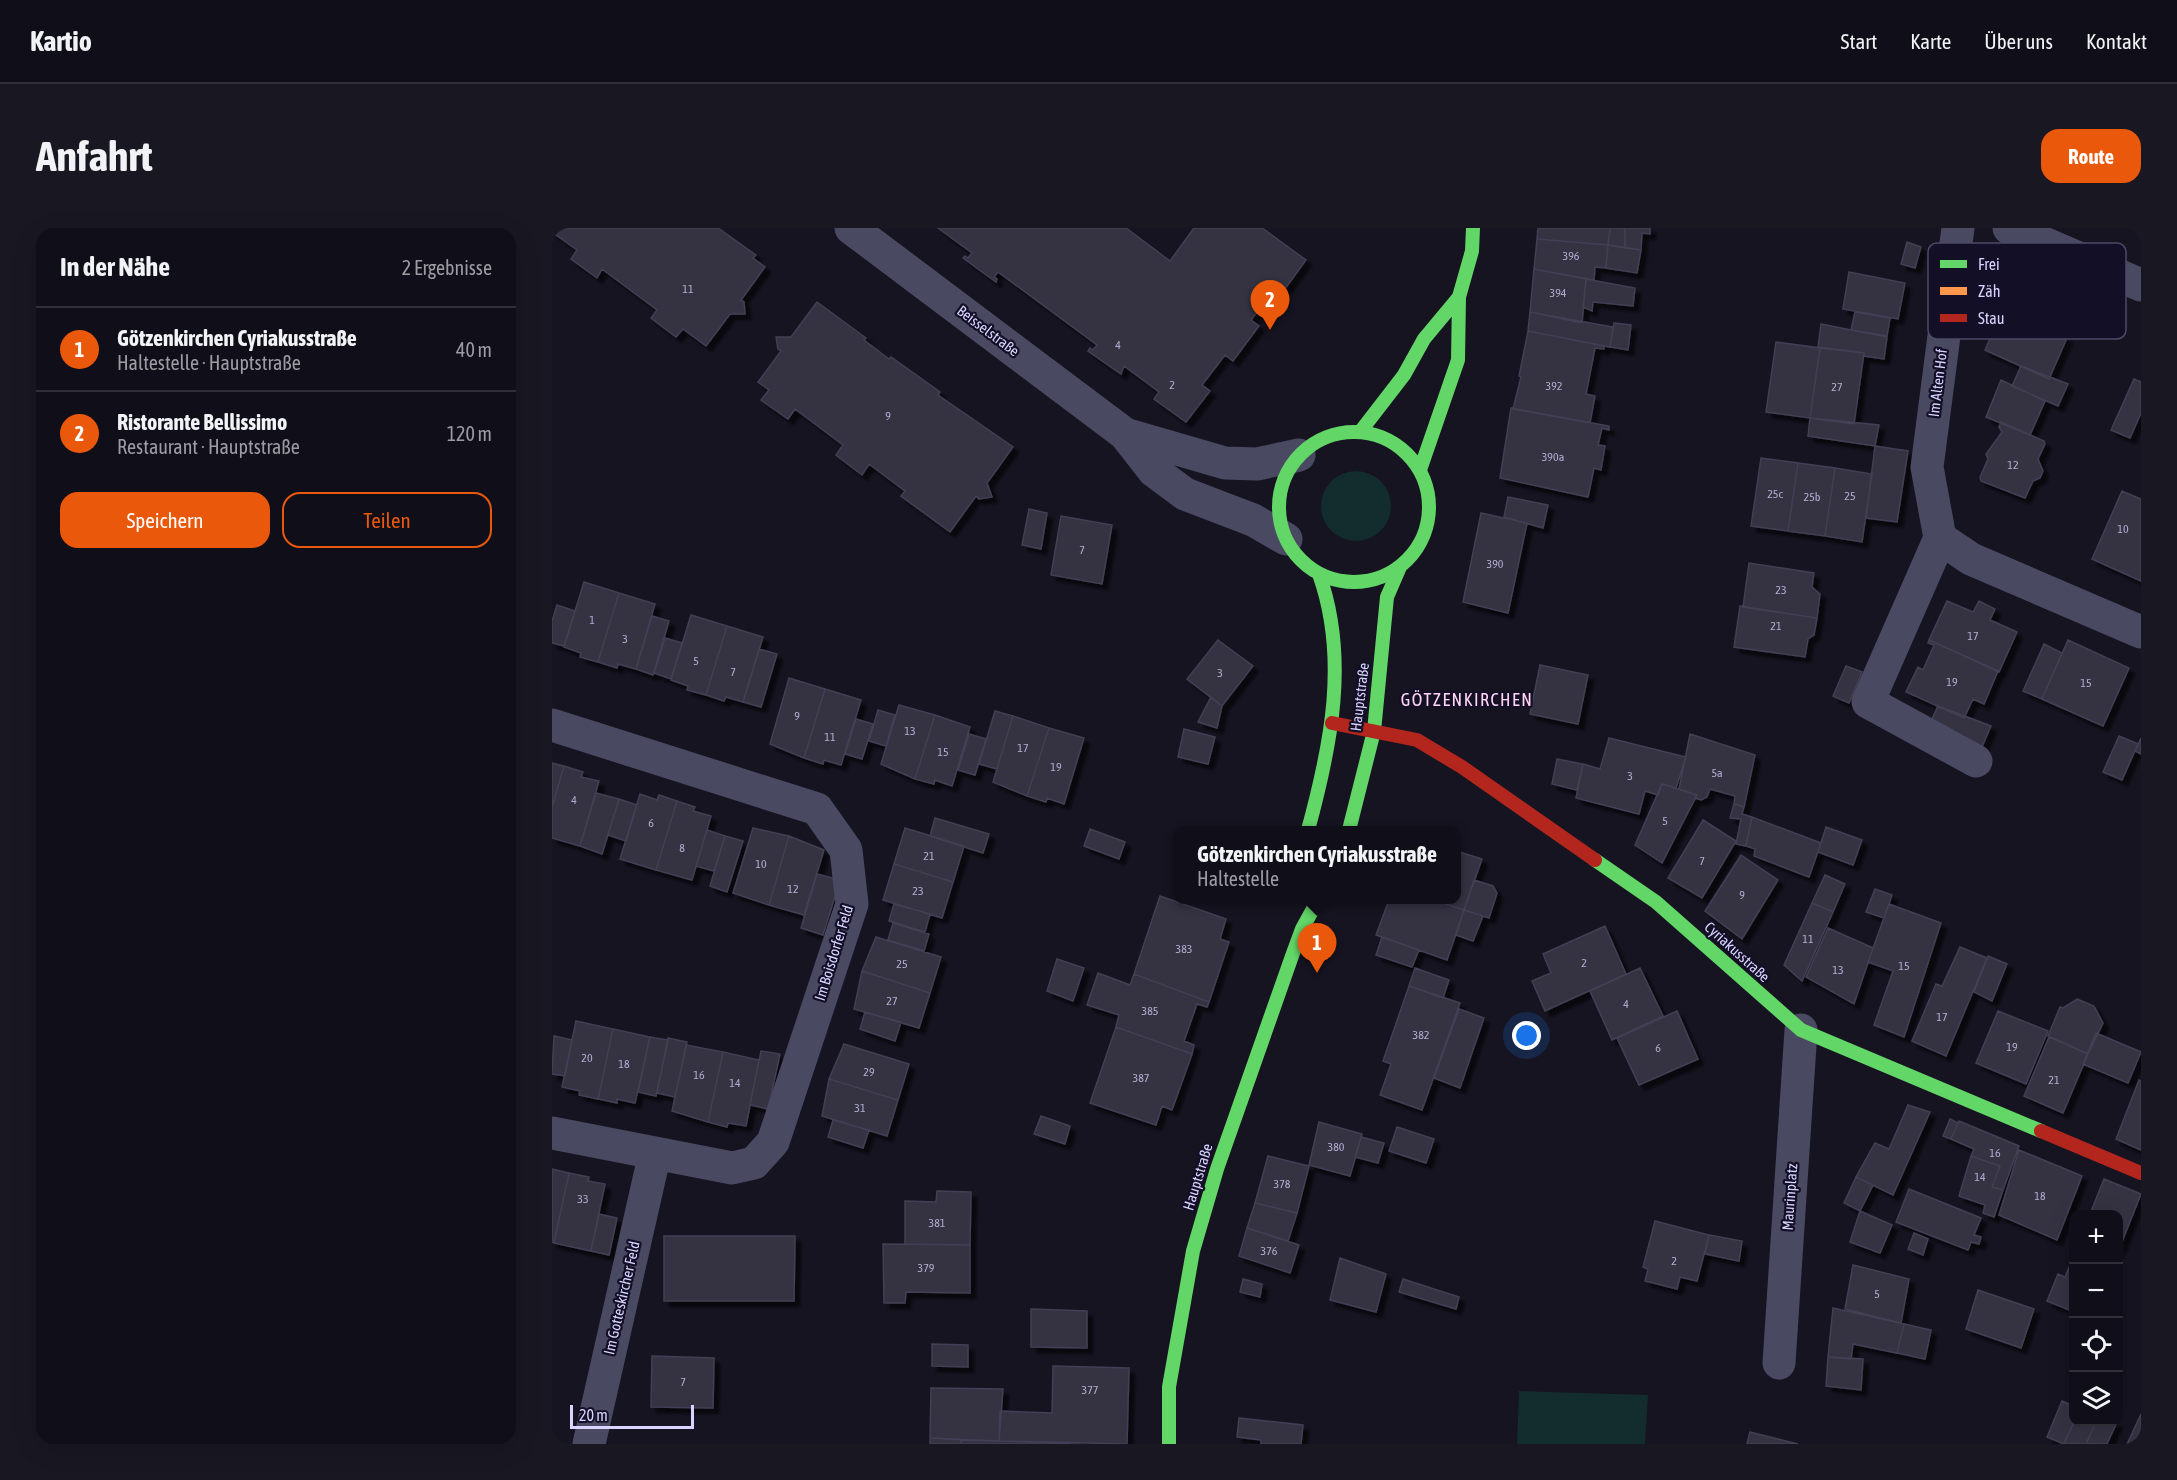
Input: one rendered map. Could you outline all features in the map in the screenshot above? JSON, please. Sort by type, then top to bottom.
[{"type":"main road","points":[[1420,470],[1458,360],[1459,297],[1472,251],[1473,228]]},
{"type":"main road","points":[[1360,432],[1404,375],[1424,339],[1459,297]]},
{"type":"main road","name":"Hauptstraße","points":[[1350,826],[1363,784],[1374,731],[1387,597],[1401,567],[1416,551],[1425,533],[1430,511],[1428,490],[1420,470],[1401,448],[1374,434],[1360,432],[1337,434],[1317,442],[1299,455],[1284,480],[1279,510],[1286,539],[1295,553],[1319,574],[1332,579],[1360,582],[1382,577],[1401,567]]},
{"type":"main road","name":"Hauptstraße","points":[[1309,826],[1332,723],[1335,643],[1330,596],[1319,574]]},
{"type":"main road","name":"Cyriakusstraße","points":[[1332,723],[1417,740],[1461,767],[1656,902],[1801,1030],[2141,1173]]},
{"type":"main road","name":"Hauptstraße","points":[[1301,904],[1302,929]]},
{"type":"main road","name":"Hauptstraße","points":[[1169,1444],[1169,1387],[1193,1251],[1217,1169],[1302,929],[1316,904]]},
{"type":"street","name":"Im Alten Hof","points":[[1956,243],[1958,228]]},
{"type":"street","points":[[2009,228],[2044,243]]},
{"type":"street","name":"Beisselstraße","points":[[860,230],[1125,434],[1154,471],[1185,494],[1253,520],[1286,539]]},
{"type":"street","points":[[2126,279],[2141,285]]},
{"type":"street","name":"Im Alten Hof","points":[[1940,538],[1927,467],[1944,339]]},
{"type":"street","name":"Beisselstraße","points":[[1125,434],[1225,463],[1257,464],[1299,455]]},
{"type":"street","points":[[1976,762],[1868,702],[1940,538],[1971,559],[2141,632]]},
{"type":"street","name":"Im Boisdorfer Feld","points":[[552,725],[817,809],[846,850],[852,904],[773,1142],[754,1163],[732,1168],[552,1133]]},
{"type":"street","name":"Maurinplatz","points":[[1779,1363],[1801,1030]]},
{"type":"street","name":"Im Gotteskircher Feld","points":[[589,1444],[655,1153]]},
{"type":"green space","points":[[1356,471],[1369,474],[1381,481],[1388,493],[1391,506],[1388,519],[1381,531],[1369,538],[1356,541],[1343,538],[1331,531],[1324,519],[1321,506],[1324,493],[1331,481],[1343,474]]},
{"type":"green space","points":[[1519,1391],[1648,1395],[1645,1444],[1517,1444]]},
{"type":"building","points":[[552,228],[718,228],[756,255],[753,258],[765,267],[741,300],[744,302],[745,314],[730,314],[706,346],[683,329],[676,337],[651,318],[657,310],[602,269],[597,278],[571,259],[577,250],[552,232]]},
{"type":"building","points":[[938,228],[1126,228],[1170,261],[1194,228],[1262,228],[1306,260],[1282,293],[1275,288],[1251,320],[1259,326],[1233,361],[1225,355],[1202,385],[1210,391],[1186,422],[1154,399],[1159,392],[1124,366],[1121,374],[1088,351],[1090,348],[1093,350],[1097,345],[998,272],[994,277],[997,279],[996,282],[963,258],[965,256],[968,258],[972,253]]},
{"type":"building","points":[[1538,228],[1610,228],[1608,245],[1537,239]]},
{"type":"building","points":[[1610,228],[1625,228],[1625,248],[1608,245]]},
{"type":"building","points":[[1625,228],[1650,228],[1650,234],[1642,233],[1641,250],[1625,248]]},
{"type":"building","points":[[1537,239],[1608,245],[1606,268],[1595,267],[1594,280],[1534,269]]},
{"type":"building","points":[[1907,242],[1921,247],[1915,268],[1901,264]]},
{"type":"building","points":[[1608,245],[1641,250],[1637,273],[1606,268]]},
{"type":"building","points":[[1534,269],[1586,279],[1582,323],[1530,312]]},
{"type":"building","points":[[1849,272],[1905,283],[1898,319],[1843,309]]},
{"type":"building","points":[[1586,279],[1635,288],[1633,306],[1593,302],[1592,311],[1583,307]]},
{"type":"building","points":[[817,302],[866,338],[864,340],[889,359],[891,357],[940,392],[938,395],[1013,447],[987,483],[992,497],[979,499],[976,496],[950,532],[901,496],[905,491],[869,464],[862,475],[836,455],[843,445],[795,409],[788,419],[761,400],[769,390],[758,382],[781,351],[778,349],[776,337],[791,337]]},
{"type":"building","points":[[1530,312],[1613,327],[1610,347],[1528,331]]},
{"type":"building","points":[[1855,312],[1890,318],[1887,336],[1851,330]]},
{"type":"building","points":[[1614,323],[1631,325],[1628,350],[1610,347]]},
{"type":"building","points":[[1821,324],[1887,337],[1884,359],[1864,356],[1864,353],[1818,347]]},
{"type":"building","points":[[1528,331],[1604,346],[1604,349],[1595,348],[1586,394],[1595,396],[1590,423],[1513,409],[1521,377],[1519,376]]},
{"type":"building","points":[[1990,339],[2067,339],[2049,379],[1985,350]]},
{"type":"building","points":[[1776,342],[1820,348],[1810,418],[1766,412]]},
{"type":"building","points":[[1820,348],[1864,353],[1854,424],[1810,418]]},
{"type":"building","points":[[2021,366],[2068,384],[2058,406],[2012,386]]},
{"type":"building","points":[[2134,379],[2141,382],[2141,413],[2130,438],[2111,430]]},
{"type":"building","points":[[2001,380],[2045,401],[2030,435],[1986,417]]},
{"type":"building","points":[[1511,408],[1609,426],[1609,430],[1602,428],[1598,445],[1605,446],[1601,470],[1594,468],[1588,497],[1500,478]]},
{"type":"building","points":[[1810,418],[1879,425],[1875,446],[1808,436]]},
{"type":"building","points":[[2001,422],[2044,441],[2045,444],[2038,459],[2043,471],[2040,478],[2033,481],[2025,498],[1981,481],[1980,477],[1988,459],[1986,454],[2002,432],[1999,427]]},
{"type":"building","points":[[1875,446],[1908,451],[1897,522],[1866,518]]},
{"type":"building","points":[[1761,458],[1798,463],[1788,531],[1751,526]]},
{"type":"building","points":[[1798,463],[1835,468],[1825,536],[1788,531]]},
{"type":"building","points":[[1835,468],[1872,474],[1862,542],[1825,536]]},
{"type":"building","points":[[2122,491],[2141,499],[2141,581],[2092,559]]},
{"type":"building","points":[[1508,497],[1548,505],[1543,528],[1504,517]]},
{"type":"building","points":[[1029,509],[1047,513],[1041,549],[1022,545]]},
{"type":"building","points":[[1481,513],[1527,523],[1508,613],[1463,602]]},
{"type":"building","points":[[1061,516],[1112,525],[1102,584],[1051,575]]},
{"type":"building","points":[[1749,563],[1814,573],[1812,587],[1820,594],[1817,618],[1743,607]]},
{"type":"building","points":[[584,582],[619,593],[598,662],[580,657],[581,653],[564,647]]},
{"type":"building","points":[[619,593],[655,604],[636,669],[618,664],[617,668],[598,662]]},
{"type":"building","points":[[1947,601],[1973,612],[1979,601],[1995,609],[1990,620],[2017,632],[1999,672],[1929,640]]},
{"type":"building","points":[[557,605],[575,611],[564,646],[552,643],[552,621]]},
{"type":"building","points":[[1740,606],[1817,618],[1814,635],[1808,639],[1805,657],[1734,647]]},
{"type":"building","points":[[691,615],[727,626],[706,695],[687,690],[688,686],[671,680]]},
{"type":"building","points":[[652,616],[669,621],[653,675],[636,669]]},
{"type":"building","points":[[727,626],[763,637],[743,702],[726,697],[724,701],[706,695]]},
{"type":"building","points":[[665,638],[682,643],[671,679],[654,673]]},
{"type":"building","points":[[1218,640],[1253,666],[1222,706],[1187,679]]},
{"type":"building","points":[[1929,640],[1998,671],[1984,704],[1973,699],[1964,718],[1906,692],[1918,667],[1923,670],[1934,645],[1928,643]]},
{"type":"building","points":[[2068,640],[2129,668],[2103,726],[2042,699]]},
{"type":"building","points":[[2044,644],[2062,653],[2042,699],[2023,691]]},
{"type":"building","points":[[759,649],[777,654],[761,707],[743,702]]},
{"type":"building","points":[[1540,665],[1588,675],[1578,724],[1530,714]]},
{"type":"building","points":[[1846,666],[1862,672],[1849,703],[1833,696]]},
{"type":"building","points":[[789,678],[825,689],[804,758],[770,744]]},
{"type":"building","points":[[825,689],[861,700],[841,765],[824,760],[823,764],[804,758]]},
{"type":"building","points":[[1211,697],[1222,706],[1217,728],[1198,722]]},
{"type":"building","points":[[899,705],[935,715],[915,779],[881,764]]},
{"type":"building","points":[[1938,706],[1991,726],[1978,756],[1928,728]]},
{"type":"building","points":[[878,710],[895,715],[886,746],[869,741]]},
{"type":"building","points":[[995,711],[1013,716],[997,769],[979,764]]},
{"type":"building","points":[[935,715],[970,727],[952,786],[935,780],[934,784],[915,779]]},
{"type":"building","points":[[1013,716],[1049,728],[1027,796],[993,782]]},
{"type":"building","points":[[856,719],[873,724],[862,759],[845,754]]},
{"type":"building","points":[[1049,728],[1084,738],[1064,804],[1047,798],[1046,802],[1027,796]]},
{"type":"building","points":[[1184,729],[1215,737],[1208,764],[1178,757]]},
{"type":"building","points":[[969,734],[986,739],[975,775],[958,770]]},
{"type":"building","points":[[1690,734],[1755,755],[1744,807],[1734,804],[1735,796],[1710,789],[1707,797],[1701,800],[1695,798],[1697,795],[1679,789]]},
{"type":"building","points":[[2119,736],[2138,744],[2122,780],[2103,772]]},
{"type":"building","points":[[1609,738],[1686,757],[1676,788],[1662,784],[1658,795],[1645,791],[1639,814],[1576,798],[1583,764],[1600,769]]},
{"type":"building","points":[[2141,738],[2141,754],[2135,751]]},
{"type":"building","points":[[1557,759],[1583,764],[1577,790],[1552,784]]},
{"type":"building","points":[[552,763],[564,766],[552,807]]},
{"type":"building","points":[[564,766],[583,772],[581,777],[599,781],[580,846],[552,838],[552,807]]},
{"type":"building","points":[[1662,784],[1697,795],[1662,863],[1635,845]]},
{"type":"building","points":[[596,793],[619,799],[602,854],[580,846]]},
{"type":"building","points":[[640,794],[657,800],[659,795],[677,801],[656,870],[620,859]]},
{"type":"building","points":[[619,799],[637,805],[626,841],[608,835]]},
{"type":"building","points":[[677,801],[695,807],[693,811],[711,816],[692,880],[656,870]]},
{"type":"building","points":[[1734,804],[1744,807],[1742,814],[1752,817],[1746,846],[1736,844],[1741,819],[1730,818]]},
{"type":"building","points":[[1752,817],[1821,843],[1809,877],[1754,856],[1755,849],[1746,846]]},
{"type":"building","points":[[935,818],[989,834],[983,853],[930,836]]},
{"type":"building","points":[[1703,820],[1736,841],[1702,898],[1668,878]]},
{"type":"building","points":[[1826,827],[1862,840],[1853,865],[1818,852]]},
{"type":"building","points":[[753,828],[789,836],[769,905],[733,893]]},
{"type":"building","points":[[905,828],[964,846],[953,882],[894,864]]},
{"type":"building","points":[[1090,829],[1125,842],[1119,859],[1084,846]]},
{"type":"building","points":[[707,830],[725,836],[714,871],[696,866]]},
{"type":"building","points":[[725,836],[743,841],[727,892],[710,886]]},
{"type":"building","points":[[789,836],[824,850],[804,915],[769,905]]},
{"type":"building","points":[[1461,853],[1482,859],[1464,910],[1446,904],[1461,904]]},
{"type":"building","points":[[1741,855],[1778,880],[1742,939],[1705,911]]},
{"type":"building","points":[[894,864],[953,882],[942,918],[883,900]]},
{"type":"building","points":[[817,874],[840,880],[823,935],[801,928]]},
{"type":"building","points":[[1825,875],[1845,884],[1833,912],[1812,903]]},
{"type":"building","points":[[1474,880],[1493,886],[1497,893],[1489,918],[1464,910]]},
{"type":"building","points":[[1875,889],[1892,895],[1884,918],[1866,912]]},
{"type":"building","points":[[1160,896],[1173,901],[1173,904],[1183,904],[1226,919],[1220,939],[1229,942],[1209,1002],[1134,974]]},
{"type":"building","points":[[1812,903],[1833,912],[1802,981],[1784,965]]},
{"type":"building","points":[[894,904],[930,914],[925,932],[889,921]]},
{"type":"building","points":[[1388,904],[1446,904],[1464,910],[1447,960],[1376,935]]},
{"type":"building","points":[[1889,904],[1941,923],[1904,1037],[1874,1025],[1893,971],[1868,962]]},
{"type":"building","points":[[1464,910],[1483,916],[1473,941],[1456,935]]},
{"type":"building","points":[[893,923],[929,934],[924,951],[888,940]]},
{"type":"building","points":[[1605,926],[1626,974],[1545,1011],[1532,981],[1551,973],[1543,954]]},
{"type":"building","points":[[1828,928],[1873,948],[1854,1004],[1806,977]]},
{"type":"building","points":[[876,937],[941,957],[930,993],[862,971]]},
{"type":"building","points":[[1382,937],[1419,950],[1412,967],[1376,955]]},
{"type":"building","points":[[1960,947],[1987,958],[1946,1056],[1912,1041],[1936,984],[1942,986]]},
{"type":"building","points":[[1988,956],[2007,964],[1992,1001],[1974,992]]},
{"type":"building","points":[[1057,959],[1084,968],[1073,1001],[1047,991]]},
{"type":"building","points":[[1415,968],[1449,980],[1443,998],[1409,986]]},
{"type":"building","points":[[1640,968],[1663,1016],[1612,1040],[1590,991]]},
{"type":"building","points":[[862,971],[930,993],[919,1028],[854,1009]]},
{"type":"building","points":[[1098,973],[1130,985],[1134,974],[1209,1002],[1207,1007],[1197,1004],[1184,1041],[1194,1045],[1192,1054],[1116,1027],[1119,1015],[1087,1005]]},
{"type":"building","points":[[1409,986],[1460,1003],[1422,1110],[1380,1095],[1391,1064],[1383,1061]]},
{"type":"building","points":[[2077,999],[2094,1006],[2103,1023],[2088,1054],[2048,1036],[2060,1007],[2063,1008]]},
{"type":"building","points":[[1459,1009],[1484,1018],[1460,1088],[1434,1078]]},
{"type":"building","points":[[1677,1011],[1698,1059],[1639,1085],[1617,1038]]},
{"type":"building","points":[[1998,1011],[2048,1031],[2026,1084],[1976,1063]]},
{"type":"building","points":[[865,1012],[901,1022],[895,1041],[860,1029]]},
{"type":"building","points":[[576,1021],[613,1029],[598,1099],[579,1095],[580,1091],[562,1087]]},
{"type":"building","points":[[1116,1027],[1192,1054],[1172,1110],[1162,1106],[1156,1125],[1090,1103]]},
{"type":"building","points":[[613,1029],[650,1037],[635,1103],[617,1099],[617,1103],[598,1099]]},
{"type":"building","points":[[2096,1033],[2141,1052],[2128,1083],[2083,1064]]},
{"type":"building","points":[[554,1036],[572,1040],[565,1076],[552,1074]]},
{"type":"building","points":[[650,1037],[668,1040],[656,1096],[638,1092]]},
{"type":"building","points":[[2049,1037],[2088,1054],[2063,1113],[2024,1096]]},
{"type":"building","points":[[668,1038],[687,1042],[675,1097],[657,1093]]},
{"type":"building","points":[[844,1044],[909,1064],[898,1100],[829,1079]]},
{"type":"building","points":[[686,1045],[723,1052],[708,1122],[672,1111]]},
{"type":"building","points":[[761,1051],[780,1054],[768,1109],[750,1105]]},
{"type":"building","points":[[723,1052],[759,1060],[746,1126],[728,1123],[727,1127],[708,1122]]},
{"type":"building","points":[[829,1079],[898,1100],[887,1136],[822,1116]]},
{"type":"building","points":[[2139,1080],[2141,1081],[2141,1150],[2116,1139]]},
{"type":"building","points":[[1908,1105],[1930,1112],[1893,1195],[1856,1177],[1875,1143],[1889,1149]]},
{"type":"building","points":[[1041,1116],[1070,1126],[1065,1144],[1034,1134]]},
{"type":"building","points":[[1950,1119],[1958,1123],[1951,1139],[1943,1136]]},
{"type":"building","points":[[833,1120],[869,1130],[863,1148],[828,1137]]},
{"type":"building","points":[[1959,1121],[2019,1146],[2003,1190],[1992,1187],[2000,1166],[1971,1156],[1974,1149],[1951,1139]]},
{"type":"building","points":[[1319,1122],[1362,1134],[1350,1176],[1309,1165]]},
{"type":"building","points":[[1397,1127],[1434,1139],[1426,1163],[1389,1151]]},
{"type":"building","points":[[1361,1137],[1384,1143],[1378,1163],[1355,1157]]},
{"type":"building","points":[[2019,1150],[2082,1176],[2057,1240],[1999,1215]]},
{"type":"building","points":[[1268,1156],[1309,1166],[1297,1213],[1255,1203]]},
{"type":"building","points":[[1971,1156],[2000,1166],[1992,1187],[2003,1190],[1994,1217],[1983,1213],[1985,1205],[1959,1196]]},
{"type":"building","points":[[552,1169],[569,1173],[554,1243],[552,1242]]},
{"type":"building","points":[[569,1173],[589,1177],[588,1181],[605,1184],[591,1251],[554,1243]]},
{"type":"building","points":[[1856,1177],[1873,1185],[1860,1211],[1844,1203]]},
{"type":"building","points":[[2104,1179],[2141,1194],[2123,1239],[2123,1210],[2092,1210]]},
{"type":"building","points":[[1909,1189],[1981,1218],[1974,1235],[1981,1237],[1979,1244],[1971,1242],[1968,1250],[1896,1222]]},
{"type":"building","points":[[937,1191],[971,1192],[970,1245],[905,1244],[905,1201],[936,1202]]},
{"type":"building","points":[[1255,1203],[1297,1213],[1288,1241],[1247,1228]]},
{"type":"building","points":[[1860,1211],[1892,1225],[1880,1253],[1850,1242]]},
{"type":"building","points":[[599,1214],[617,1218],[609,1255],[591,1251]]},
{"type":"building","points":[[1655,1221],[1709,1235],[1697,1281],[1680,1277],[1677,1289],[1645,1281],[1648,1269],[1643,1267]]},
{"type":"building","points":[[1247,1228],[1299,1245],[1290,1273],[1239,1256]]},
{"type":"building","points":[[1914,1233],[1928,1239],[1923,1255],[1908,1249]]},
{"type":"building","points":[[1709,1235],[1742,1241],[1739,1261],[1705,1254]]},
{"type":"building","points":[[664,1236],[795,1236],[794,1301],[664,1301]]},
{"type":"building","points":[[883,1244],[970,1245],[970,1293],[906,1292],[905,1303],[884,1303]]},
{"type":"building","points":[[1340,1258],[1386,1274],[1376,1312],[1330,1300]]},
{"type":"building","points":[[1853,1265],[1909,1279],[1901,1323],[1845,1309]]},
{"type":"building","points":[[2069,1268],[2069,1310],[2047,1301],[2058,1274],[2065,1277]]},
{"type":"building","points":[[1243,1279],[1262,1284],[1260,1297],[1240,1292]]},
{"type":"building","points":[[1403,1279],[1459,1297],[1456,1309],[1399,1292]]},
{"type":"building","points":[[1978,1290],[2034,1309],[2021,1348],[1966,1329]]},
{"type":"building","points":[[1833,1308],[1904,1324],[1897,1353],[1853,1344],[1851,1359],[1828,1357]]},
{"type":"building","points":[[1031,1309],[1087,1311],[1087,1348],[1031,1347]]},
{"type":"building","points":[[1904,1324],[1931,1330],[1925,1359],[1897,1353]]},
{"type":"building","points":[[932,1344],[968,1345],[968,1367],[932,1366]]},
{"type":"building","points":[[652,1356],[714,1358],[713,1408],[651,1407]]},
{"type":"building","points":[[1828,1357],[1863,1359],[1861,1390],[1826,1386]]},
{"type":"building","points":[[1053,1366],[1129,1368],[1127,1444],[999,1441],[1000,1411],[1052,1413]]},
{"type":"building","points":[[931,1388],[1003,1389],[999,1441],[930,1438]]},
{"type":"building","points":[[2062,1401],[2069,1404],[2069,1426],[2072,1426],[2064,1444],[2047,1437]]},
{"type":"building","points":[[2141,1414],[2141,1444],[2127,1444]]},
{"type":"building","points":[[1239,1418],[1303,1425],[1301,1444],[1261,1444],[1261,1440],[1237,1437]]},
{"type":"building","points":[[2072,1426],[2094,1426],[2086,1444],[2064,1444]]},
{"type":"building","points":[[2094,1426],[2115,1426],[2107,1444],[2086,1444]]},
{"type":"building","points":[[1750,1432],[1798,1444],[1747,1444]]},
{"type":"building","points":[[930,1438],[961,1440],[961,1444],[930,1444]]},
{"type":"building","points":[[961,1440],[1070,1443],[1070,1444],[961,1444]]},
{"type":"traffic: fast","points":[[1420,470],[1458,360],[1459,297],[1472,251],[1473,228]]},
{"type":"traffic: fast","points":[[1360,432],[1404,375],[1424,339],[1459,297]]},
{"type":"traffic: fast","points":[[1354,432],[1369,433],[1383,438],[1407,454],[1423,478],[1428,492],[1429,507],[1428,522],[1423,536],[1407,560],[1383,576],[1369,581],[1354,582],[1339,581],[1325,576],[1301,560],[1285,536],[1280,522],[1279,507],[1280,492],[1285,478],[1301,454],[1325,438],[1339,433],[1354,432]]},
{"type":"traffic: fast","points":[[1350,826],[1374,731],[1387,597],[1400,567]]},
{"type":"traffic: fast","points":[[1309,826],[1324,766],[1335,670],[1328,606],[1319,574]]},
{"type":"traffic: fast","points":[[1595,860],[1656,902],[1801,1030],[2041,1131]]},
{"type":"traffic: fast","points":[[1169,1444],[1169,1387],[1193,1251],[1217,1169],[1292,956],[1302,929],[1316,904]]},
{"type":"traffic: jam","points":[[1332,723],[1417,740],[1462,767],[1595,860]]},
{"type":"traffic: jam","points":[[2041,1131],[2141,1173]]},
{"type":"place","name":"Ristorante Bellissimo","points":[[1270,330]]},
{"type":"place","name":"Götzenkirchen Cyriakusstraße","points":[[1317,973]]},
{"type":"district","name":"GÖTZENKIRCHEN","points":[[1467,700]]}]
